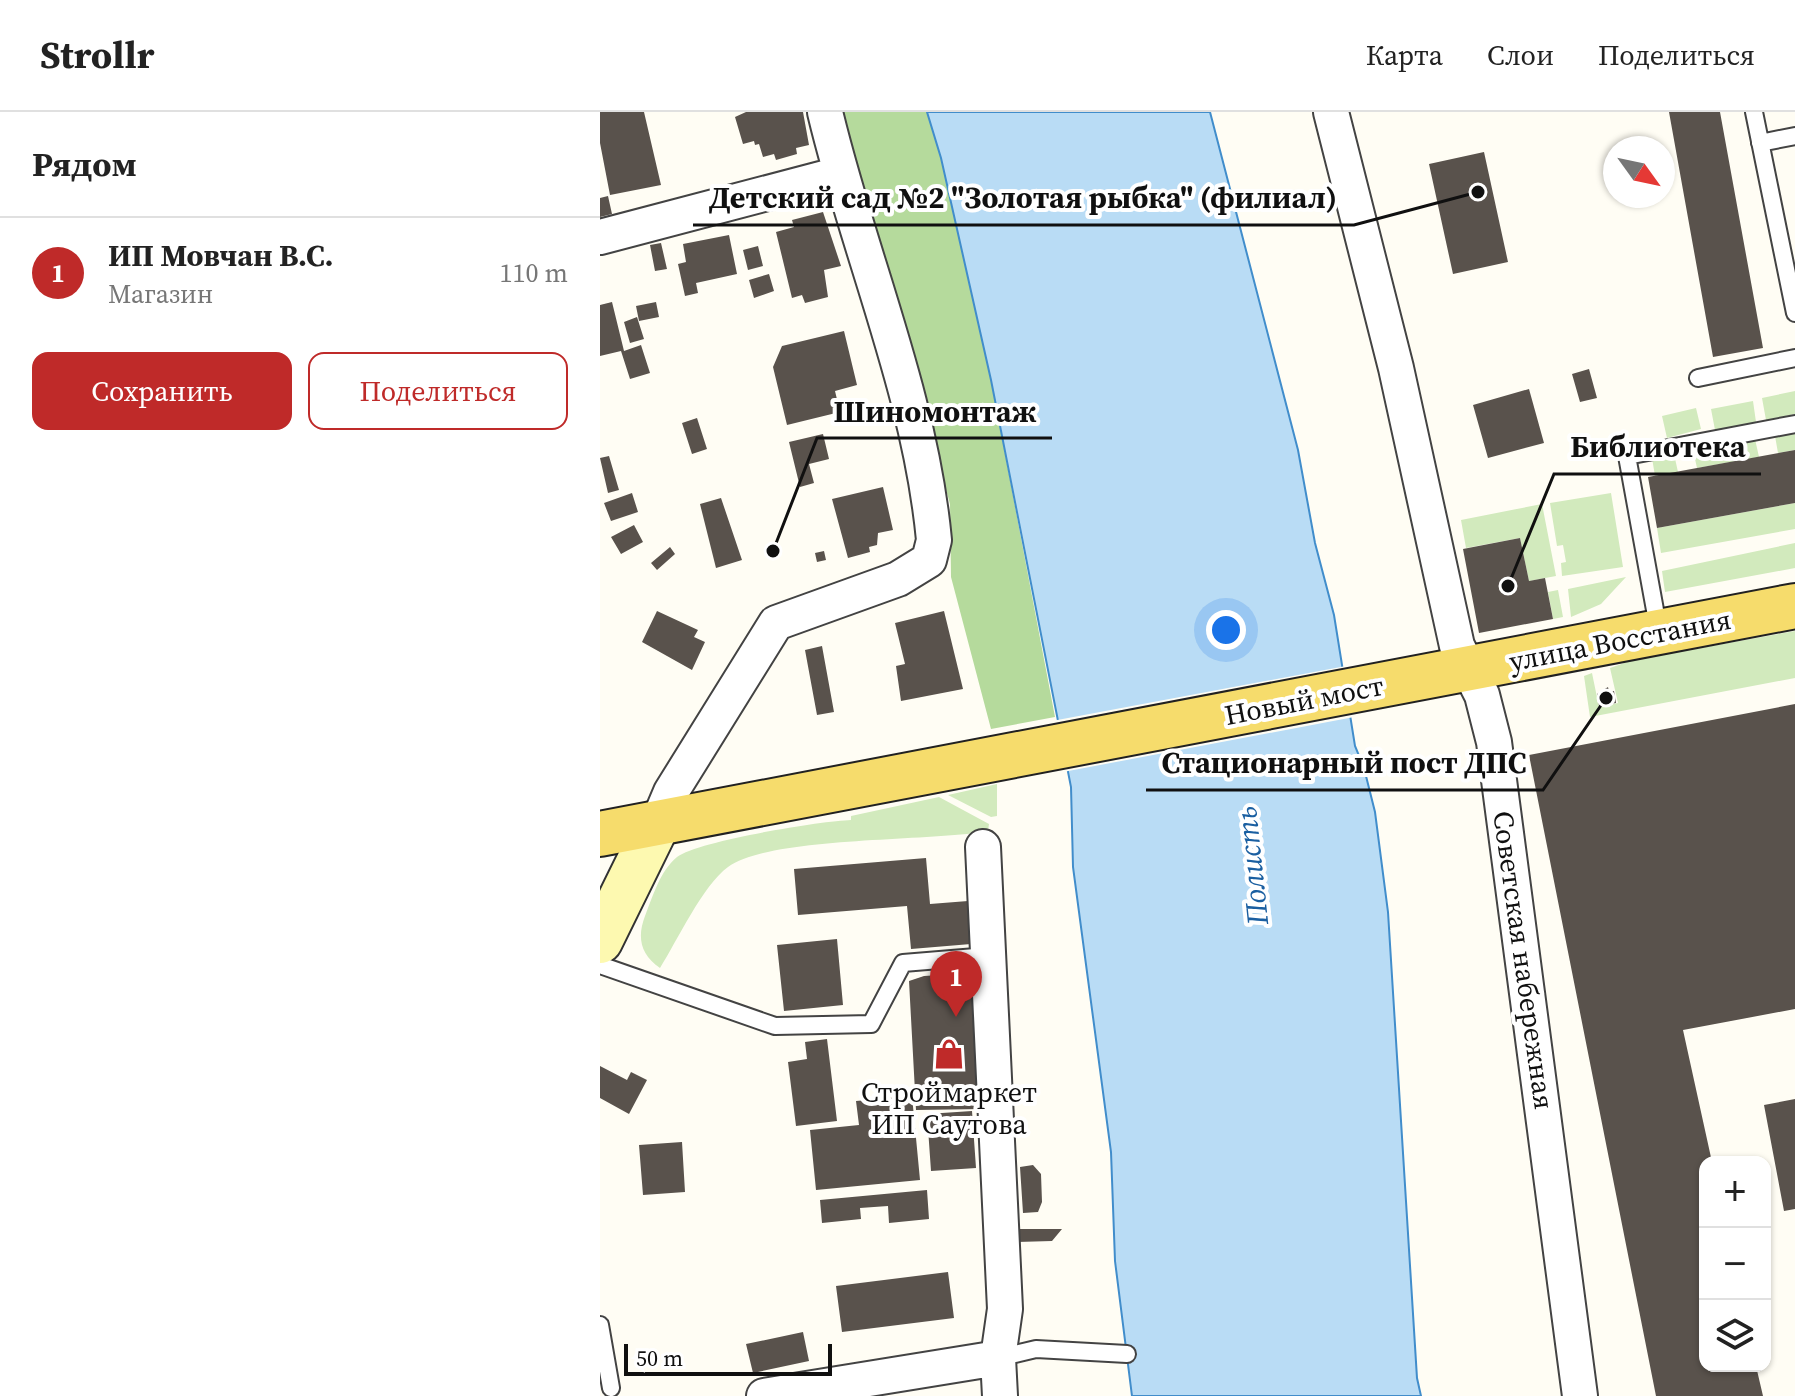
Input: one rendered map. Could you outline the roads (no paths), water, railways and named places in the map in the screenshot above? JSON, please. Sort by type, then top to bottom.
[{"type":"main road","name":"улица Восстания","points":[[1456,671],[1795,606]]},
{"type":"main road","name":"Новый мост","points":[[600,834],[1456,671]]},
{"type":"main road","points":[[600,941],[657,825]]},
{"type":"street","points":[[657,825],[671,792],[776,623],[898,579],[929,560],[934,540],[913,409],[840,174],[825,112]]},
{"type":"street","name":"Советская набережная","points":[[1331,112],[1396,368],[1457,646],[1456,671],[1482,695],[1494,742],[1580,1396]]},
{"type":"street","points":[[600,237],[840,174]]},
{"type":"street","points":[[983,847],[1005,1309],[998,1358],[1000,1396]]},
{"type":"street","points":[[764,1396],[998,1358]]},
{"type":"lane","points":[[1754,112],[1795,313]]},
{"type":"lane","points":[[1760,143],[1795,136]]},
{"type":"lane","points":[[1698,378],[1795,358]]},
{"type":"lane","points":[[1659,632],[1627,456],[1795,424]]},
{"type":"lane","points":[[600,965],[775,1026],[871,1024],[903,963],[988,956]]},
{"type":"lane","points":[[600,1325],[611,1388]]},
{"type":"lane","points":[[998,1358],[1036,1349],[1127,1354]]},
{"type":"water","name":"Полисть","points":[[927,112],[1210,112],[1298,450],[1315,543],[1334,615],[1355,746],[1375,812],[1388,912],[1417,1378],[1421,1396],[1132,1396],[1115,1261],[1111,1152],[1073,867],[1071,787],[991,380],[941,158]]},
{"type":"place","name":"Детский сад №2 \"Золотая рыбка\" (филиал)","points":[[1478,192]]},
{"type":"place","name":"Шиномонтаж","points":[[773,551]]},
{"type":"place","name":"Библиотека","points":[[1508,586]]},
{"type":"place","name":"Стационарный пост ДПС","points":[[1606,698]]},
{"type":"place","name":"ИП Мовчан В.С.","points":[[956,1017]]},
{"type":"place","name":"Строймаркет ИП Саутова","points":[[949,1054]]}]
